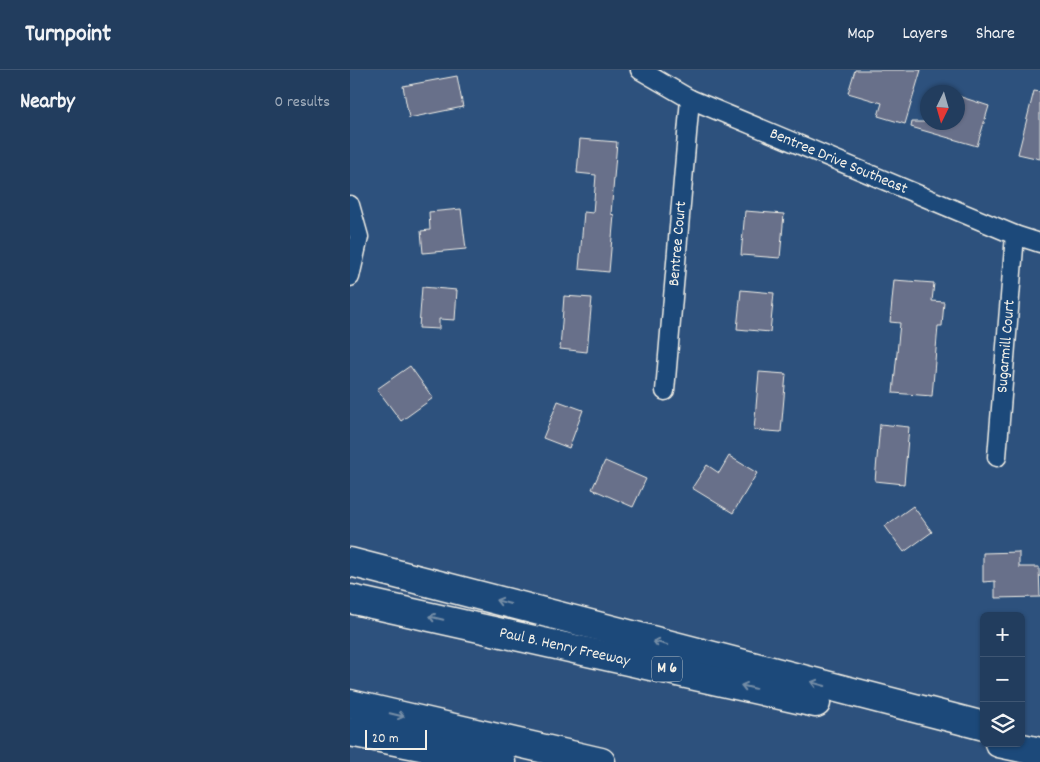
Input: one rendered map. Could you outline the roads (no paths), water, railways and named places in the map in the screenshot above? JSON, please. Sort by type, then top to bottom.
[{"type":"highway","points":[[350,562],[980,725]]},
{"type":"highway","name":"Paul B. Henry Freeway","points":[[350,599],[980,739]]},
{"type":"highway","points":[[350,704],[601,762]]},
{"type":"highway","points":[[350,732],[501,762]]},
{"type":"highway","points":[[1025,737],[1040,740]]},
{"type":"highway","points":[[1017,747],[1040,752]]},
{"type":"street","name":"Bentree Drive Southeast","points":[[640,70],[690,98],[1040,244]]},
{"type":"street","name":"Bentree Court","points":[[665,391],[690,98]]},
{"type":"street","points":[[350,205],[359,237],[350,277]]},
{"type":"street","name":"Sugarmill Court","points":[[997,457],[1015,235]]}]
